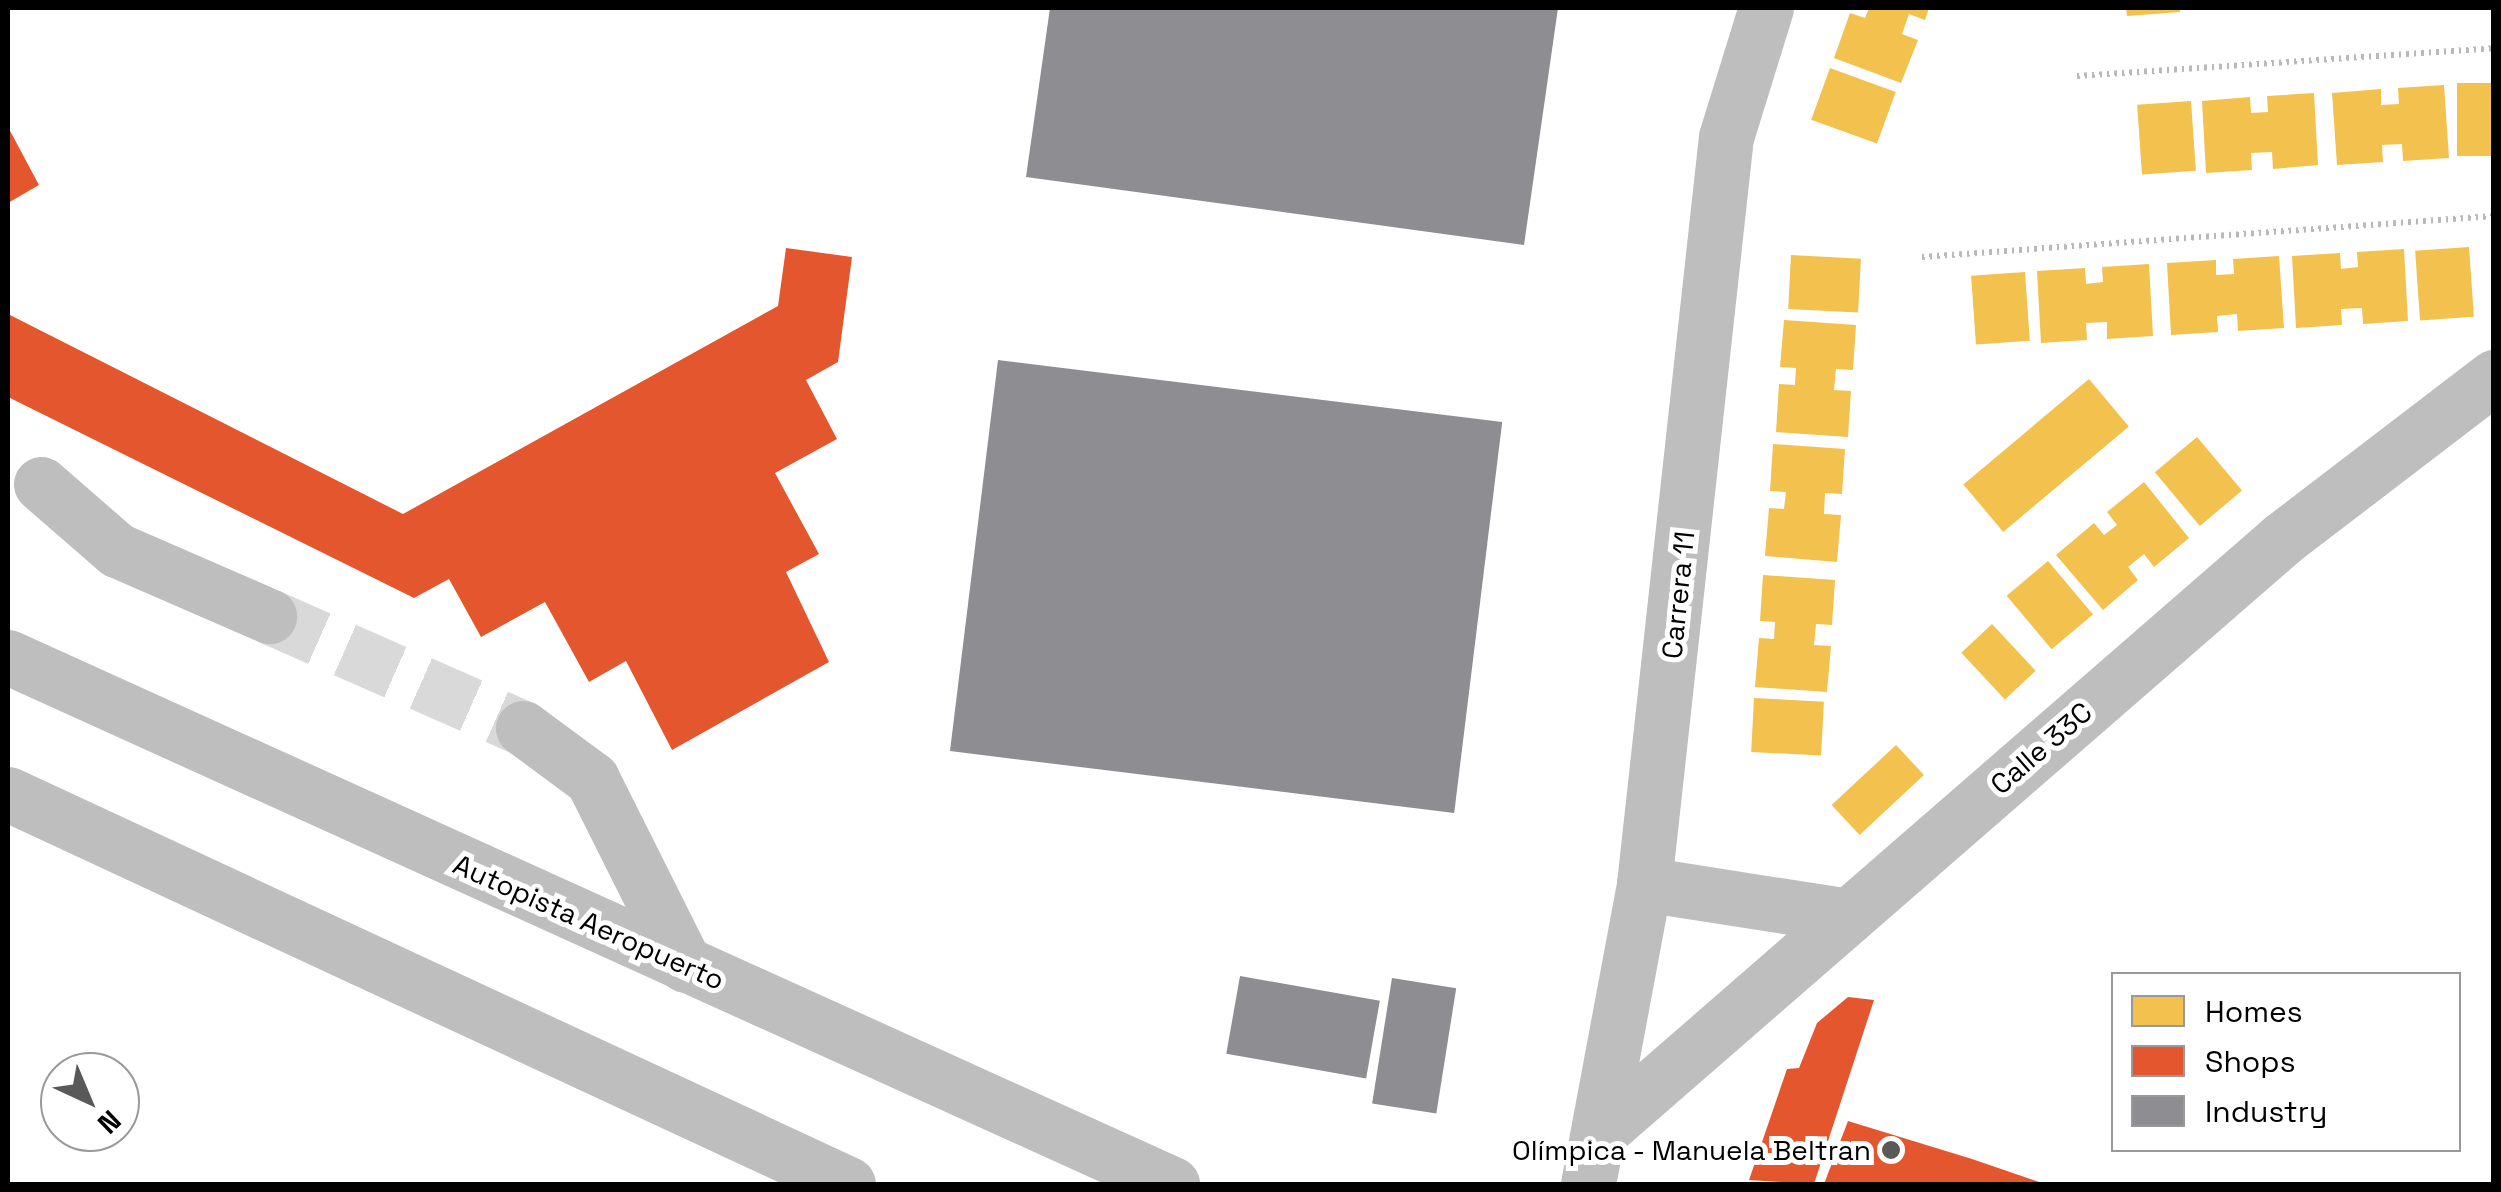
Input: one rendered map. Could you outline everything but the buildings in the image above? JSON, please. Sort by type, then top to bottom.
[{"type":"main road","name":"Carrera 11","points":[[1594,1159],[1644,884],[1726,137],[1766,8]]},
{"type":"main road","name":"Calle 33C","points":[[1594,1159],[1849,916],[2282,538],[2494,377]]},
{"type":"main road","points":[[41,484],[117,550],[269,616]]},
{"type":"main road","name":"Autopista Aeropuerto","points":[[8,657],[1172,1184]]},
{"type":"main road","points":[[522,728],[592,780],[686,965]]},
{"type":"main road","points":[[8,794],[848,1184]]},
{"type":"main road","points":[[1644,884],[1849,916]]},
{"type":"path","points":[[2077,76],[2494,48]]},
{"type":"path","points":[[1922,258],[2494,216]]},
{"type":"tunnel","points":[[269,616],[523,728]]},
{"type":"place","name":"Olímpica - Manuela Beltran","points":[[1891,1150]]}]
